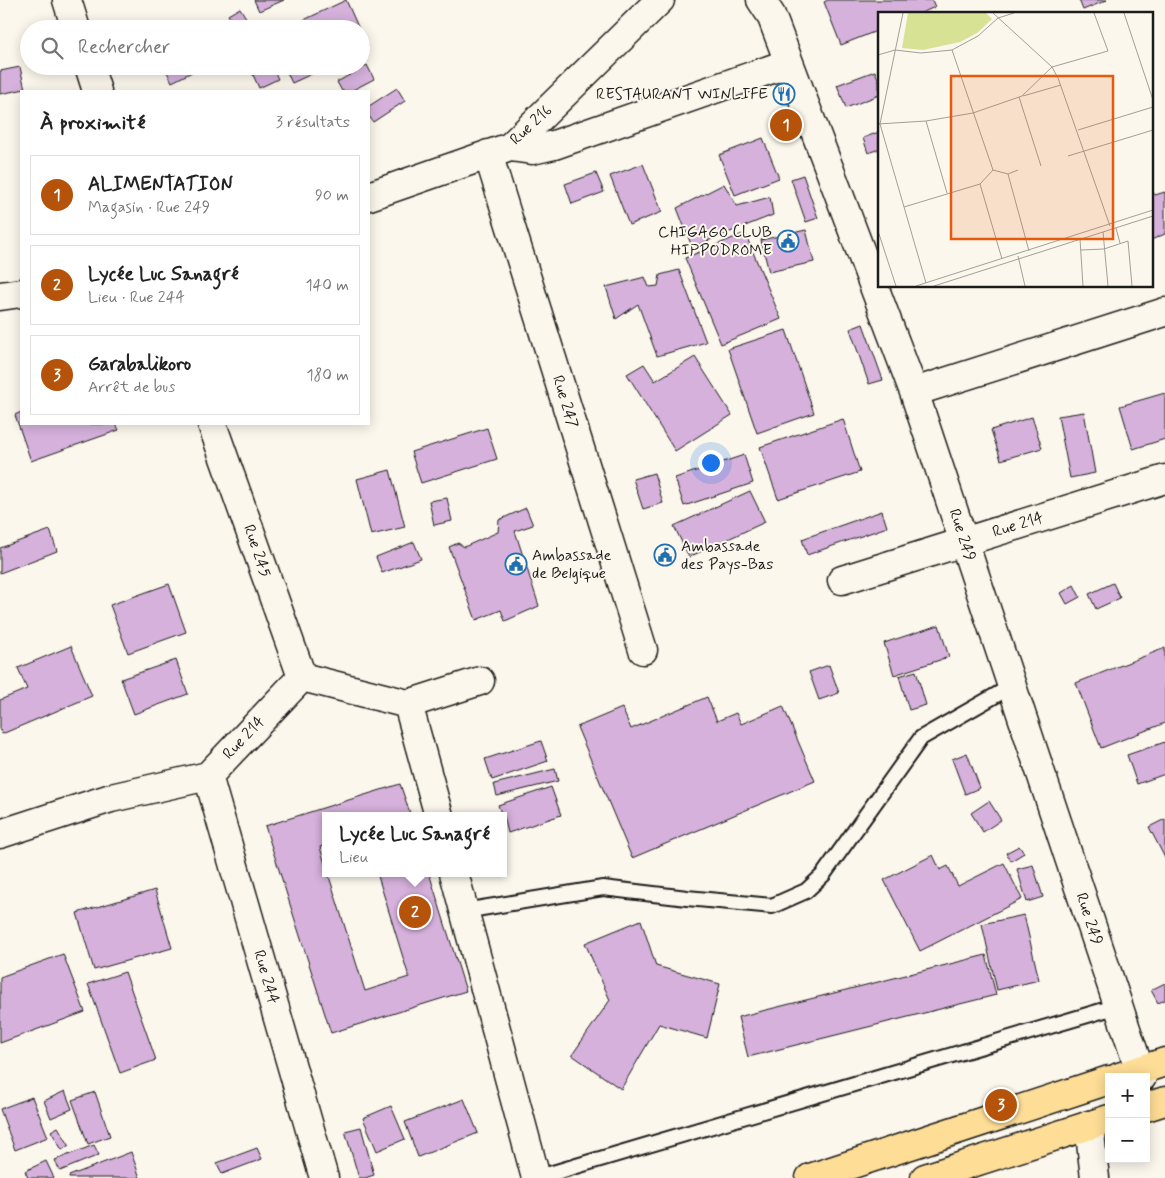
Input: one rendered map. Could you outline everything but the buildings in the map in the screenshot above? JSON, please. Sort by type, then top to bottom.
[{"type":"main road","points":[[1150,1081],[1165,1062]]},
{"type":"main road","points":[[810,1178],[1105,1081]]},
{"type":"main road","points":[[929,1177],[1099,1122]]},
{"type":"street","points":[[67,0],[73,20]]},
{"type":"street","name":"Rue 216","points":[[370,196],[499,151],[660,0]]},
{"type":"street","name":"Rue 249","points":[[761,0],[771,15],[914,392],[1139,1073]]},
{"type":"street","points":[[499,151],[532,150],[554,145],[789,63]]},
{"type":"street","points":[[92,75],[97,90]]},
{"type":"street","name":"Rue 247","points":[[499,151],[643,650]]},
{"type":"street","points":[[0,296],[20,293]]},
{"type":"street","points":[[914,392],[1165,312]]},
{"type":"street","name":"Rue 245","points":[[212,425],[302,677]]},
{"type":"street","name":"Rue 214","points":[[842,580],[1165,479]]},
{"type":"street","points":[[302,677],[408,704],[480,681]]},
{"type":"street","name":"Rue 214","points":[[208,776],[302,677]]},
{"type":"street","points":[[408,704],[438,812]]},
{"type":"street","points":[[0,834],[111,798],[208,776]]},
{"type":"street","name":"Rue 244","points":[[208,776],[324,1178]]},
{"type":"street","points":[[455,877],[536,1178]]},
{"type":"street","points":[[1094,1178],[1099,1122]]},
{"type":"lane","points":[[464,911],[603,888],[772,906],[806,891],[823,875],[921,738],[1012,686]]},
{"type":"lane","points":[[536,1178],[1118,1006]]},
{"type":"place","name":"RESTAURANT WINLIFE","points":[[784,94]]},
{"type":"place","name":"ALIMENTATION","points":[[786,125]]},
{"type":"place","name":"CHIGAGO CLUB HIPPODROME","points":[[788,241]]},
{"type":"place","name":"Ambassade des Pays-Bas","points":[[665,555]]},
{"type":"place","name":"Ambassade de Belgique","points":[[516,564]]},
{"type":"place","name":"Lycée Luc Sanagré","points":[[415,912]]},
{"type":"place","name":"Garabalikoro","points":[[1001,1105]]}]
